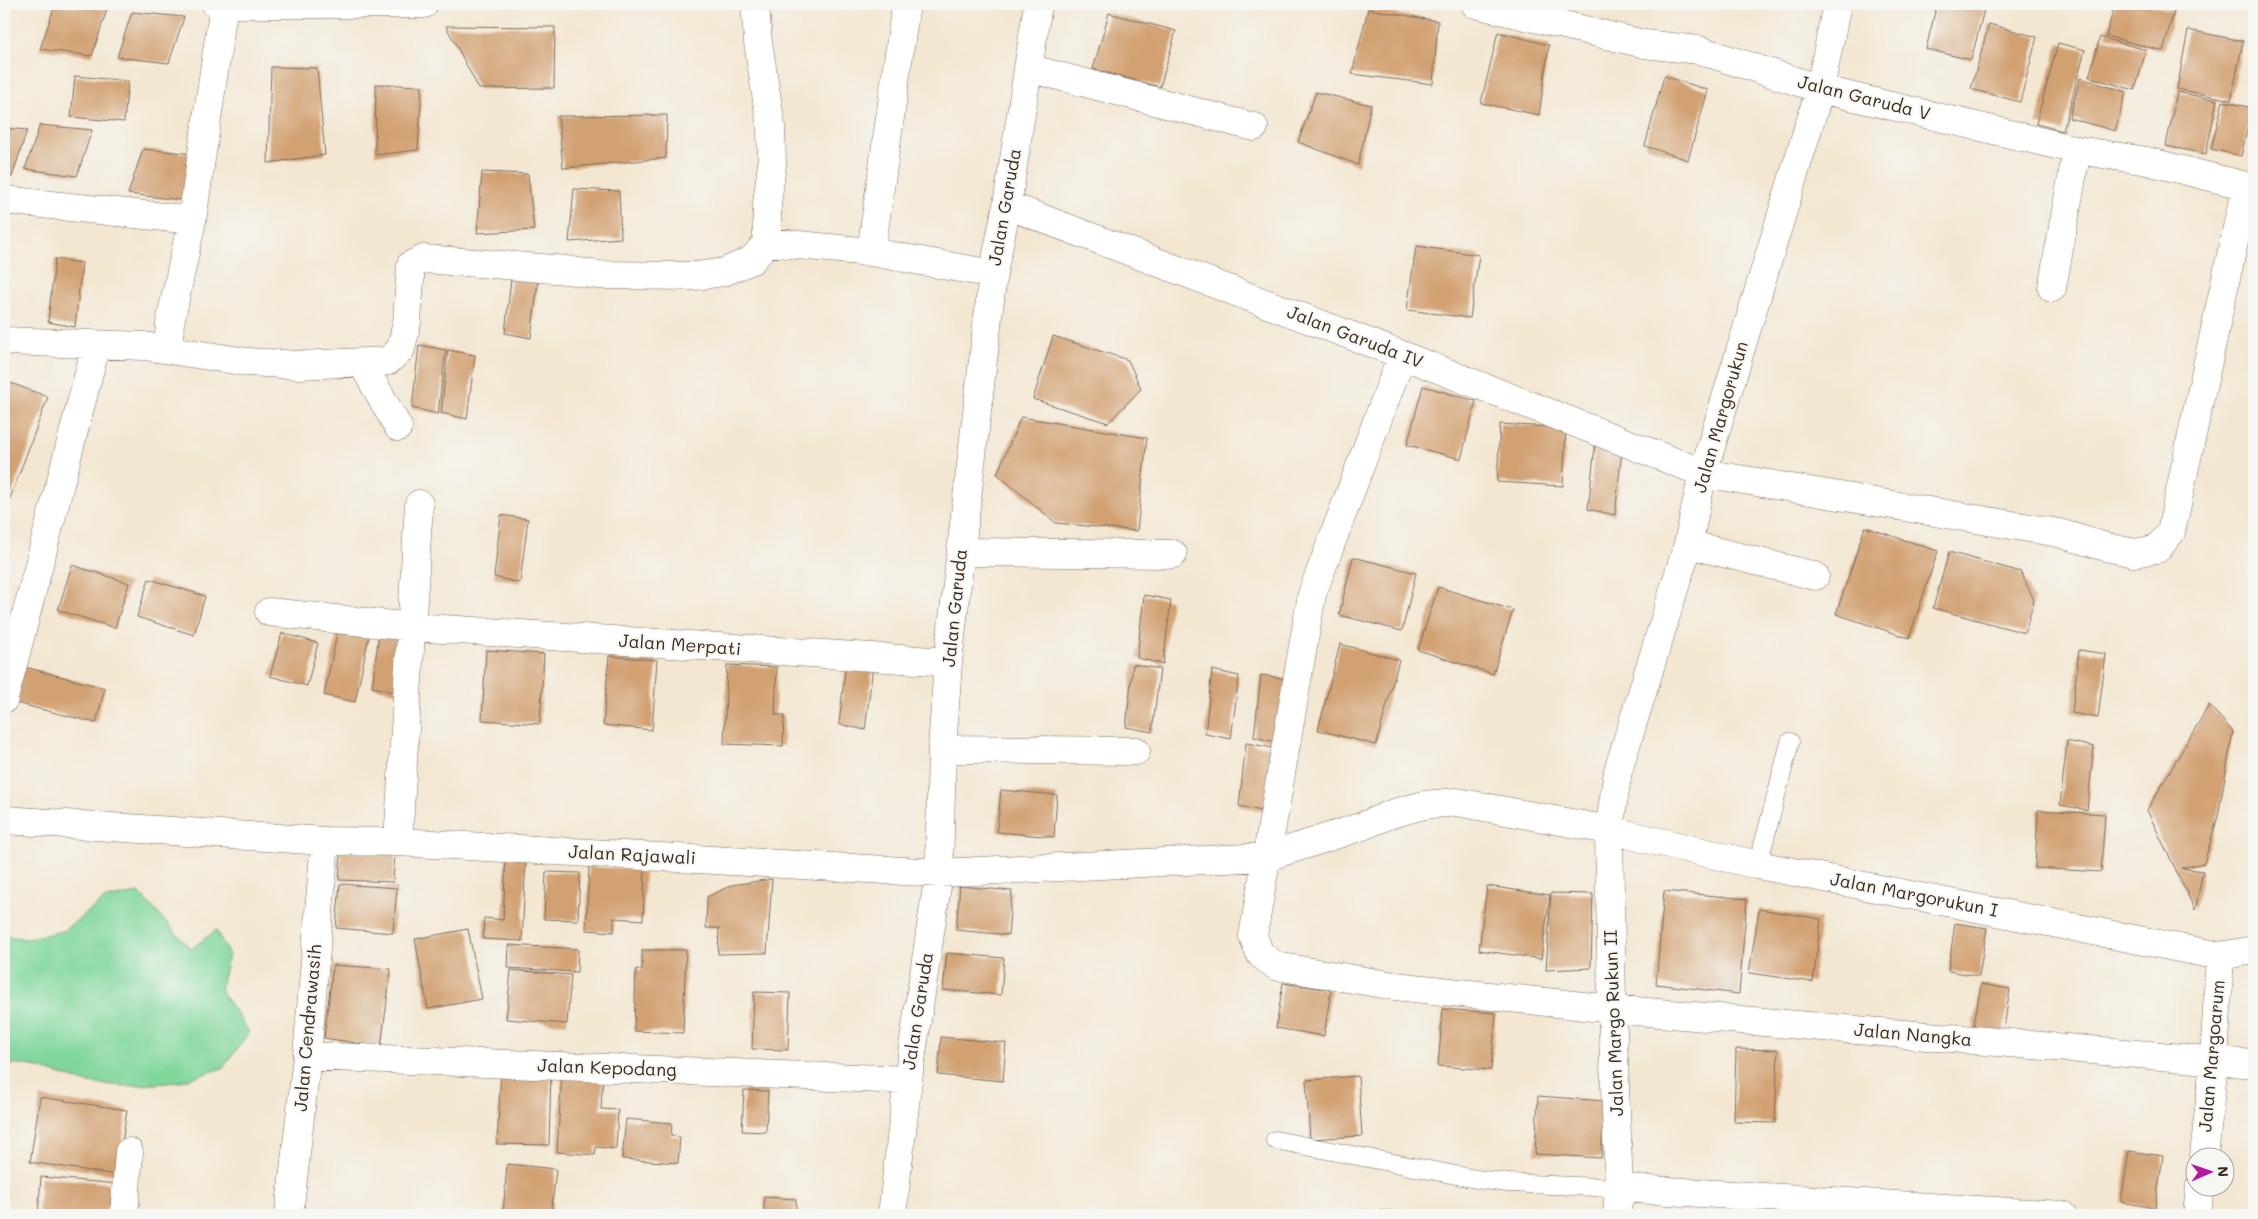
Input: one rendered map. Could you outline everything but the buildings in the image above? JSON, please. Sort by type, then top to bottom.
[{"type":"street","points":[[168,349],[170,323],[192,220],[222,4],[424,4]]},
{"type":"street","points":[[4,341],[96,346],[144,346],[247,362],[299,365],[388,361],[401,349],[407,322],[410,266],[424,260],[567,270],[598,275],[696,276],[724,272],[752,260],[766,242],[767,204],[772,164],[771,126],[758,42],[755,4]]},
{"type":"street","points":[[870,252],[906,4]]},
{"type":"street","name":"Jalan Garuda","points":[[892,1215],[908,1080],[939,872],[942,749],[948,662],[993,274],[1007,205],[1038,4]]},
{"type":"street","name":"Jalan Garuda V","points":[[1475,4],[1644,44],[1698,50],[1820,89],[2077,150],[2147,161],[2250,187]]},
{"type":"street","name":"Jalan Margorukun","points":[[1609,830],[1618,770],[1688,544],[1703,473],[1820,89],[1837,4]]},
{"type":"street","points":[[1028,68],[1254,127]]},
{"type":"street","points":[[2052,288],[2077,150]]},
{"type":"street","name":"Jalan Garuda IV","points":[[1007,205],[1402,355],[1703,473],[2059,533],[2134,553],[2157,549],[2171,532],[2250,187]]},
{"type":"street","points":[[4,200],[192,220]]},
{"type":"street","points":[[766,242],[870,252],[993,274]]},
{"type":"street","points":[[4,699],[96,346]]},
{"type":"street","name":"Jalan Nangka","points":[[1402,355],[1312,594],[1253,936],[1260,954],[1276,966],[1395,986],[1612,1009],[2254,1064]]},
{"type":"street","points":[[362,363],[398,427]]},
{"type":"street","points":[[398,842],[419,504]]},
{"type":"street","points":[[1688,544],[1815,576]]},
{"type":"street","points":[[961,552],[1173,554]]},
{"type":"street","name":"Jalan Merpati","points":[[269,612],[412,627],[948,662]]},
{"type":"street","points":[[942,749],[1136,751]]},
{"type":"street","name":"Jalan Margorukun I","points":[[1268,857],[1363,826],[1391,814],[1424,805],[1457,802],[1609,830],[1758,865],[2220,956]]},
{"type":"street","name":"Jalan Rajawali","points":[[4,820],[325,841],[398,842],[939,872],[1268,857]]},
{"type":"street","name":"Jalan Margo Rukun II","points":[[1609,830],[1612,1009],[1619,1188],[1617,1215]]},
{"type":"street","name":"Jalan Cendrawasih","points":[[289,1215],[307,1056],[325,841]]},
{"type":"street","points":[[2220,956],[2254,950]]},
{"type":"street","name":"Jalan Margoarum","points":[[2205,1146],[2214,1062],[2220,956]]},
{"type":"street","name":"Jalan Kepodang","points":[[307,1056],[908,1080]]},
{"type":"street","points":[[124,1215],[129,1152]]},
{"type":"street","points":[[1619,1188],[2062,1215]]},
{"type":"street","points":[[2197,1215],[2199,1196]]},
{"type":"lane","points":[[1758,865],[1790,742]]},
{"type":"lane","points":[[1275,1140],[1476,1179],[1508,1183],[1619,1188]]},
{"type":"green space","points":[[139,893],[191,949],[216,930],[229,955],[220,990],[249,1032],[223,1068],[178,1082],[128,1086],[88,1083],[28,1065],[4,1064],[4,935],[26,939],[63,931],[105,899]]}]
